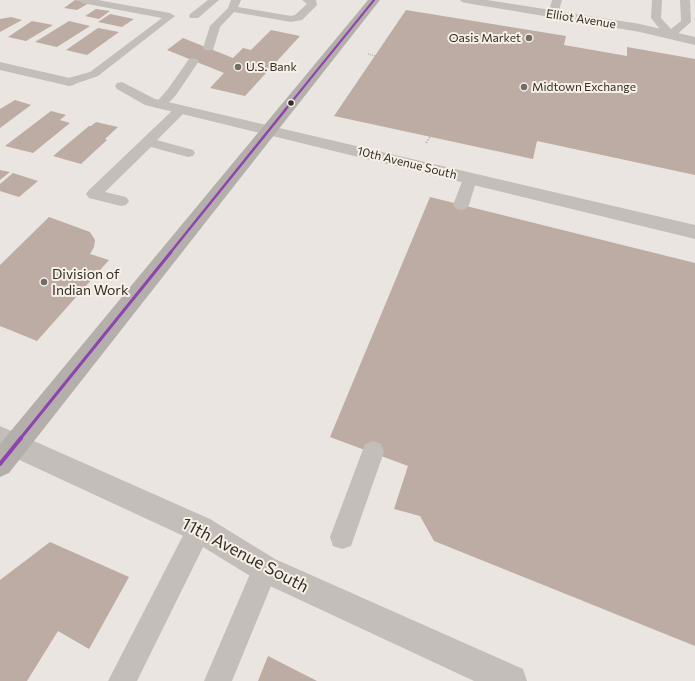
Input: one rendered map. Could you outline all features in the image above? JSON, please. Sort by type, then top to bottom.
[{"type":"main road","points":[[5,449],[374,0]]},
{"type":"street","name":"Elliot Avenue","points":[[466,0],[553,14],[670,35],[695,41]]},
{"type":"street","points":[[0,66],[69,82]]},
{"type":"street","name":"10th Avenue South","points":[[122,86],[150,102],[160,105],[695,232]]},
{"type":"street","name":"11th Avenue South","points":[[5,449],[200,530],[265,569],[511,681]]},
{"type":"lane","points":[[69,82],[94,74],[170,16],[82,0]]},
{"type":"lane","points":[[194,16],[214,0]]},
{"type":"lane","points":[[209,48],[214,26],[234,5],[291,19],[298,18],[312,5],[312,1],[307,0]]},
{"type":"lane","points":[[553,14],[557,0]]},
{"type":"lane","points":[[657,0],[656,18],[670,35],[686,22],[685,0]]},
{"type":"lane","points":[[160,105],[172,92],[193,61]]},
{"type":"lane","points":[[121,201],[94,194],[181,110]]},
{"type":"lane","points":[[148,142],[188,153]]},
{"type":"lane","points":[[461,205],[470,179]]},
{"type":"lane","points":[[342,537],[372,452]]},
{"type":"lane","points":[[122,681],[200,530]]},
{"type":"lane","points":[[218,681],[265,569]]},
{"type":"path","points":[[368,54],[375,56]]},
{"type":"path","points":[[426,144],[430,137]]},
{"type":"building","points":[[75,0],[89,3],[77,10],[64,8]]},
{"type":"building","points":[[96,9],[110,11],[99,19],[85,16]]},
{"type":"building","name":"Midtown Exchange","points":[[406,10],[566,36],[564,45],[627,56],[627,47],[695,59],[695,175],[537,141],[533,159],[334,116]]},
{"type":"building","points":[[110,14],[134,19],[122,27],[98,22]]},
{"type":"building","points":[[11,17],[22,20],[0,32],[0,19]]},
{"type":"building","points":[[32,21],[53,25],[26,41],[8,37]]},
{"type":"building","points":[[69,21],[90,26],[57,47],[35,42]]},
{"type":"building","points":[[98,28],[119,32],[87,55],[66,50]]},
{"type":"building","name":"U.S. Bank","points":[[271,30],[300,36],[245,96],[210,88],[224,73],[167,50],[183,38],[233,58],[243,48],[251,50]]},
{"type":"building","points":[[15,100],[31,105],[0,128],[0,109]]},
{"type":"building","points":[[51,111],[66,115],[60,120],[70,123],[33,153],[5,146]]},
{"type":"building","points":[[96,122],[118,127],[105,139],[107,140],[81,164],[53,156],[89,126]]},
{"type":"building","points":[[0,170],[10,172],[0,180]]},
{"type":"building","points":[[13,173],[38,181],[19,197],[0,191],[0,184]]},
{"type":"building","points":[[430,197],[695,263],[695,646],[434,541],[420,516],[394,509],[408,466],[330,437]]},
{"type":"building","name":"Division of Indian Work","points":[[49,217],[90,232],[95,240],[94,247],[90,254],[109,260],[37,341],[0,326],[0,265]]},
{"type":"building","points":[[50,542],[129,577],[89,649],[58,631],[27,681],[0,681],[0,580]]},
{"type":"building","points":[[268,656],[317,681],[258,681]]},
{"type":"transit line","points":[[0,464],[374,0]]},
{"type":"place","name":"Oasis Market","points":[[529,38]]},
{"type":"place","name":"U.S. Bank","points":[[238,67]]},
{"type":"place","name":"Midtown Exchange","points":[[524,87]]},
{"type":"place","name":"Division of Indian Work","points":[[44,282]]}]
